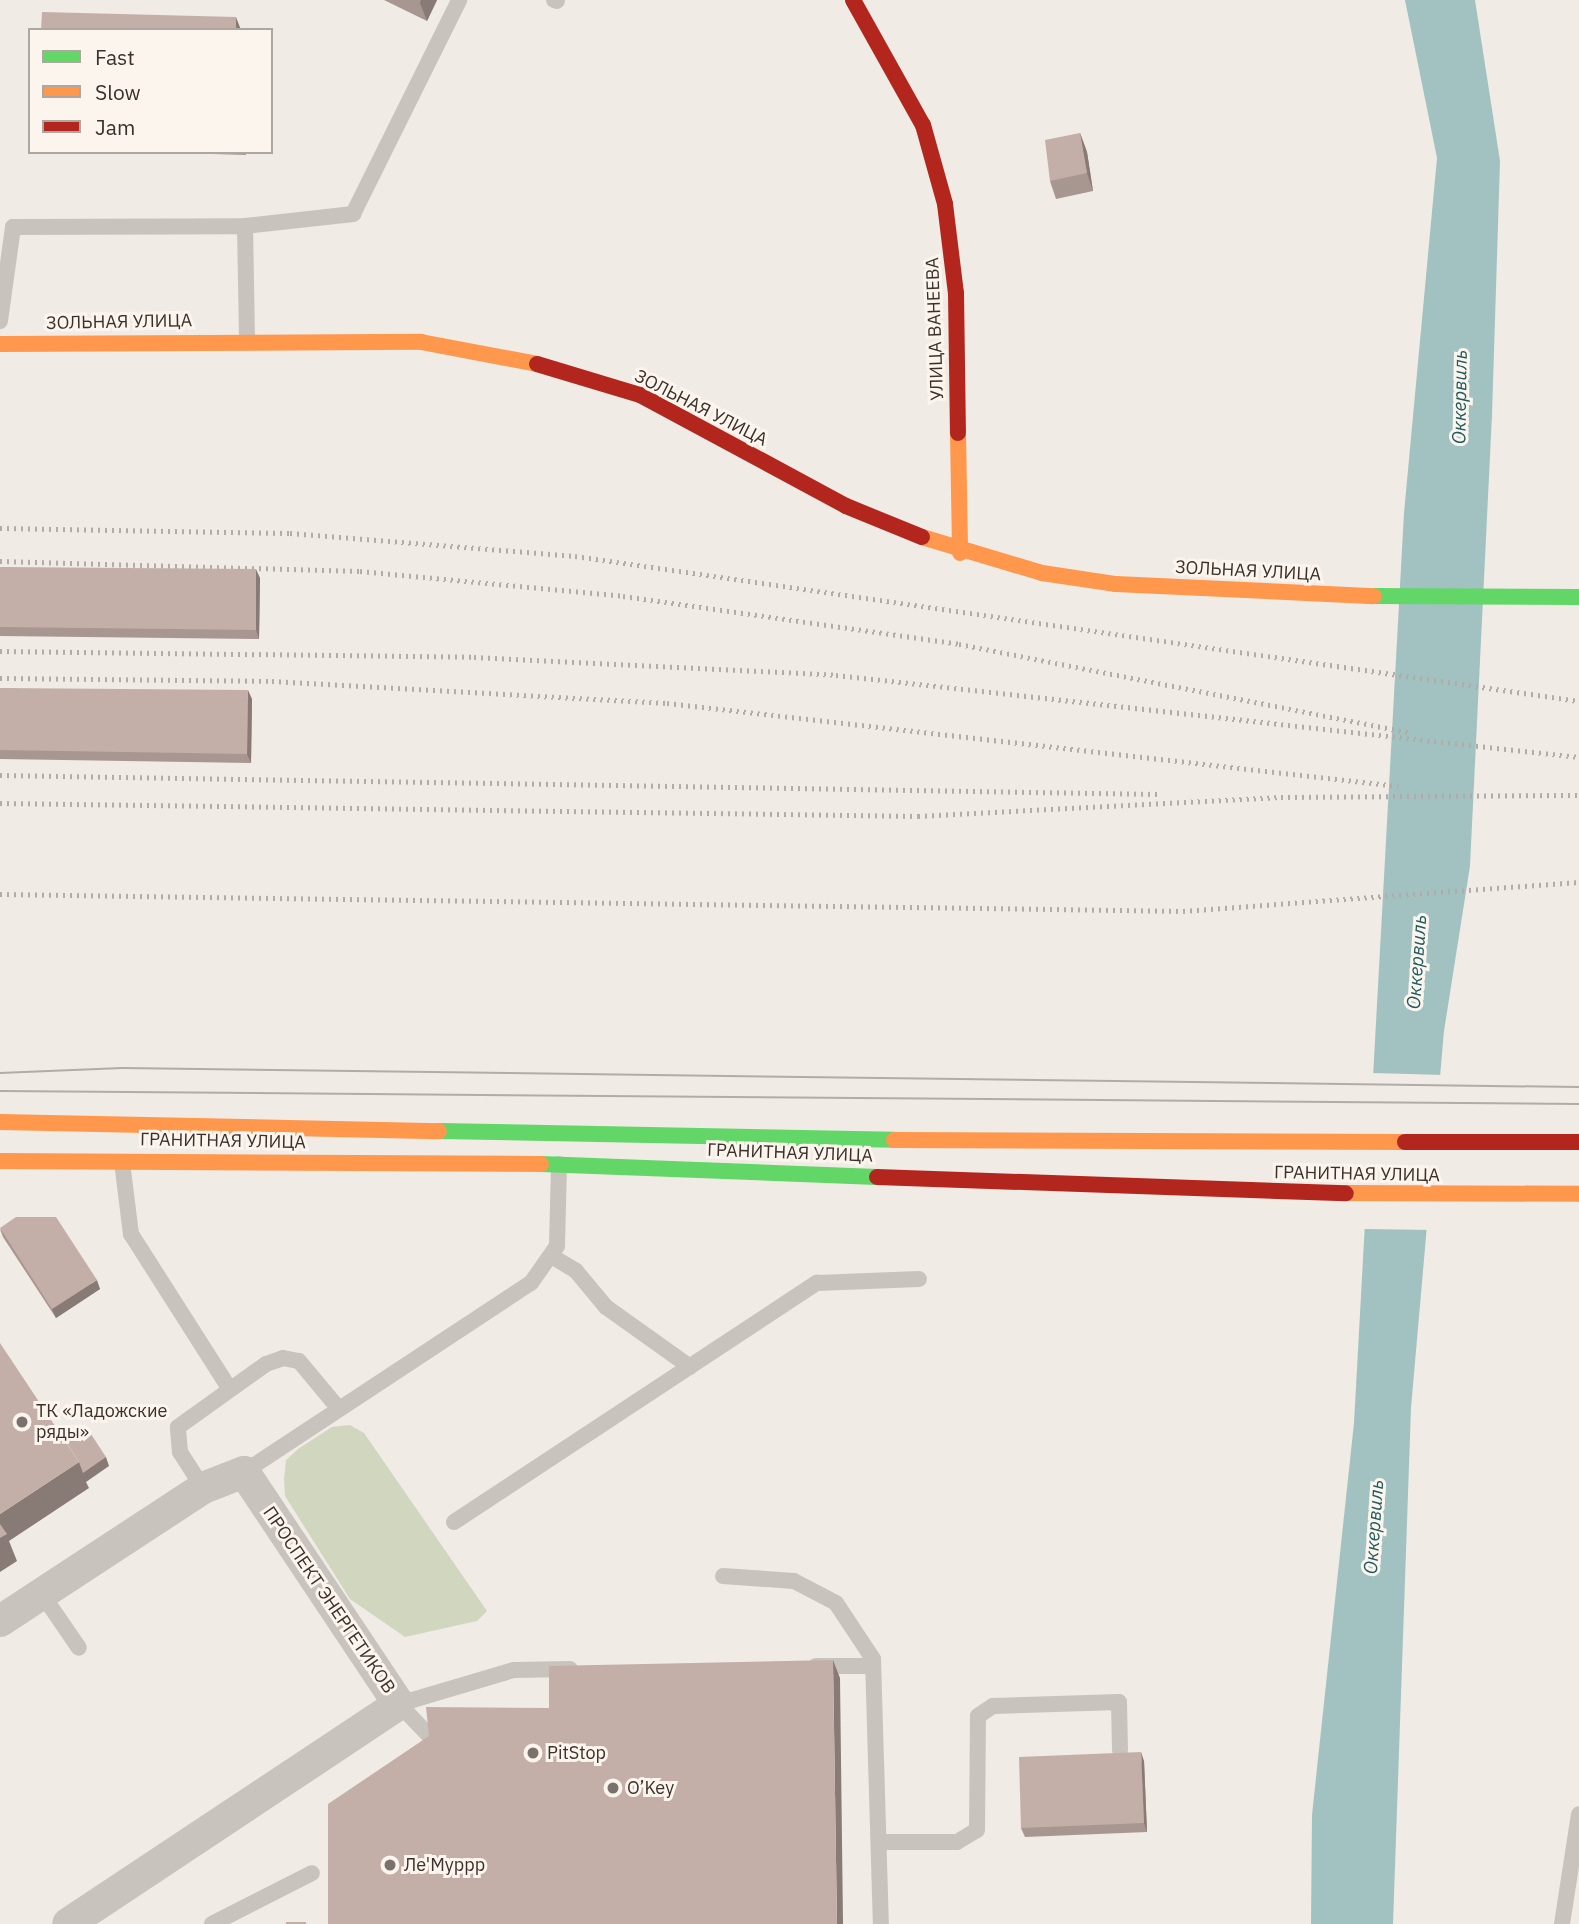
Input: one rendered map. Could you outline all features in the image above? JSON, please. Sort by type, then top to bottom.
[{"type":"street","name":"УЛИЦА ВАНЕЕВА","points":[[853,0],[923,125],[945,204],[956,293],[960,552]]},
{"type":"street","name":"ЗОЛЬНАЯ УЛИЦА","points":[[0,344],[247,339],[421,342],[554,367],[640,395],[846,506],[960,552],[1116,584],[1366,596],[1579,597]]},
{"type":"street","name":"ГРАНИТНАЯ УЛИЦА","points":[[0,1122],[1266,1145],[1518,1145],[1579,1142]]},
{"type":"street","name":"ГРАНИТНАЯ УЛИЦА","points":[[0,1161],[122,1159],[559,1164],[1265,1192],[1579,1195]]},
{"type":"street","points":[[0,1621],[203,1489],[244,1472]]},
{"type":"street","name":"ПРОСПЕКТ ЭНЕРГЕТИКОВ","points":[[88,1919],[399,1704],[244,1472]]},
{"type":"lane","points":[[0,321],[13,227],[245,226],[353,214],[459,0]]},
{"type":"lane","points":[[245,226],[247,339]]},
{"type":"lane","points":[[122,1159],[131,1234],[229,1388]]},
{"type":"lane","points":[[244,1472],[531,1283],[552,1257],[559,1164]]},
{"type":"lane","points":[[552,1257],[576,1271],[606,1307],[690,1367]]},
{"type":"lane","points":[[454,1521],[817,1283],[919,1279]]},
{"type":"lane","points":[[203,1489],[180,1452],[178,1427],[229,1388],[283,1357],[313,1371],[339,1409]]},
{"type":"lane","points":[[723,1576],[794,1581],[836,1603],[873,1666],[881,1924]]},
{"type":"lane","points":[[42,1594],[79,1648]]},
{"type":"lane","points":[[797,1666],[873,1666]]},
{"type":"lane","points":[[435,1742],[399,1704],[514,1670],[592,1669]]},
{"type":"lane","points":[[879,1842],[957,1842],[977,1830],[978,1716],[993,1706],[1119,1702],[1120,1750]]},
{"type":"lane","points":[[1562,1924],[1579,1814]]},
{"type":"lane","points":[[212,1924],[312,1873]]},
{"type":"green space","points":[[350,1425],[364,1433],[487,1611],[477,1621],[405,1637],[350,1599],[285,1496],[284,1479],[286,1460],[298,1449],[332,1427]]},
{"type":"water","name":"Оккервиль","points":[[1405,0],[1475,0],[1500,161],[1492,415],[1470,866],[1444,1031],[1411,1408],[1393,1924],[1311,1924],[1312,1815],[1354,1423],[1404,513],[1437,158]]},
{"type":"pier","points":[[1372,1073],[1445,1075],[1434,1230],[1362,1229]]},
{"type":"building","points":[[42,12],[236,17],[236,28],[41,28]]},
{"type":"building","points":[[1080,133],[1087,173],[1050,181],[1045,140]]},
{"type":"building","points":[[0,567],[256,569],[256,630],[0,627]]},
{"type":"building","points":[[0,688],[248,690],[247,754],[0,750]]},
{"type":"building","points":[[16,1217],[56,1217],[97,1280],[52,1309],[0,1228]]},
{"type":"building","name":"ТК «Ладожские ряды»","points":[[0,1343],[79,1462],[0,1514]]},
{"type":"building","points":[[85,1425],[106,1457],[83,1473],[64,1439]]},
{"type":"building","points":[[0,1524],[7,1534],[0,1538]]},
{"type":"building","name":"O’Key","points":[[833,1660],[837,1924],[328,1924],[328,1804],[429,1736],[426,1707],[549,1708],[549,1666]]},
{"type":"building","points":[[1141,1752],[1144,1823],[1021,1828],[1019,1757]]},
{"type":"building","points":[[306,1922],[306,1924],[286,1924]]},
{"type":"tram line","points":[[0,1073],[122,1068],[1579,1087]]},
{"type":"tram line","points":[[0,1091],[1579,1104]]},
{"type":"railway","points":[[0,528],[290,533],[575,556],[1579,701]]},
{"type":"railway","points":[[0,561],[360,571],[623,596],[959,644],[1408,732]]},
{"type":"railway","points":[[0,651],[474,657],[836,675],[1579,757]]},
{"type":"railway","points":[[0,678],[272,681],[667,703],[1398,786]]},
{"type":"railway","points":[[0,775],[1158,794]]},
{"type":"railway","points":[[0,803],[918,816],[1281,797],[1579,795]]},
{"type":"railway","points":[[0,894],[1183,911],[1579,882]]},
{"type":"traffic: fast","points":[[1374,596],[1579,597]]},
{"type":"traffic: fast","points":[[439,1131],[894,1140]]},
{"type":"traffic: fast","points":[[541,1164],[877,1177]]},
{"type":"traffic: slow","points":[[0,344],[421,342],[537,364]]},
{"type":"traffic: slow","points":[[958,433],[960,553]]},
{"type":"traffic: slow","points":[[922,537],[1042,573],[1116,584],[1374,596]]},
{"type":"traffic: slow","points":[[0,1122],[439,1131]]},
{"type":"traffic: slow","points":[[894,1140],[1405,1142]]},
{"type":"traffic: slow","points":[[0,1161],[541,1164]]},
{"type":"traffic: slow","points":[[1346,1193],[1579,1194]]},
{"type":"traffic: jam","points":[[853,0],[923,125],[945,204],[956,293],[958,433]]},
{"type":"traffic: jam","points":[[537,364],[640,395],[846,506],[922,537]]},
{"type":"traffic: jam","points":[[1405,1142],[1579,1142]]},
{"type":"traffic: jam","points":[[877,1177],[1346,1193]]},
{"type":"place","name":"ТК «Ладожские ряды»","points":[[22,1422]]},
{"type":"place","name":"PitStop","points":[[533,1753]]},
{"type":"place","name":"O’Key","points":[[613,1788]]},
{"type":"place","name":"Ле'Муррр","points":[[390,1865]]}]
